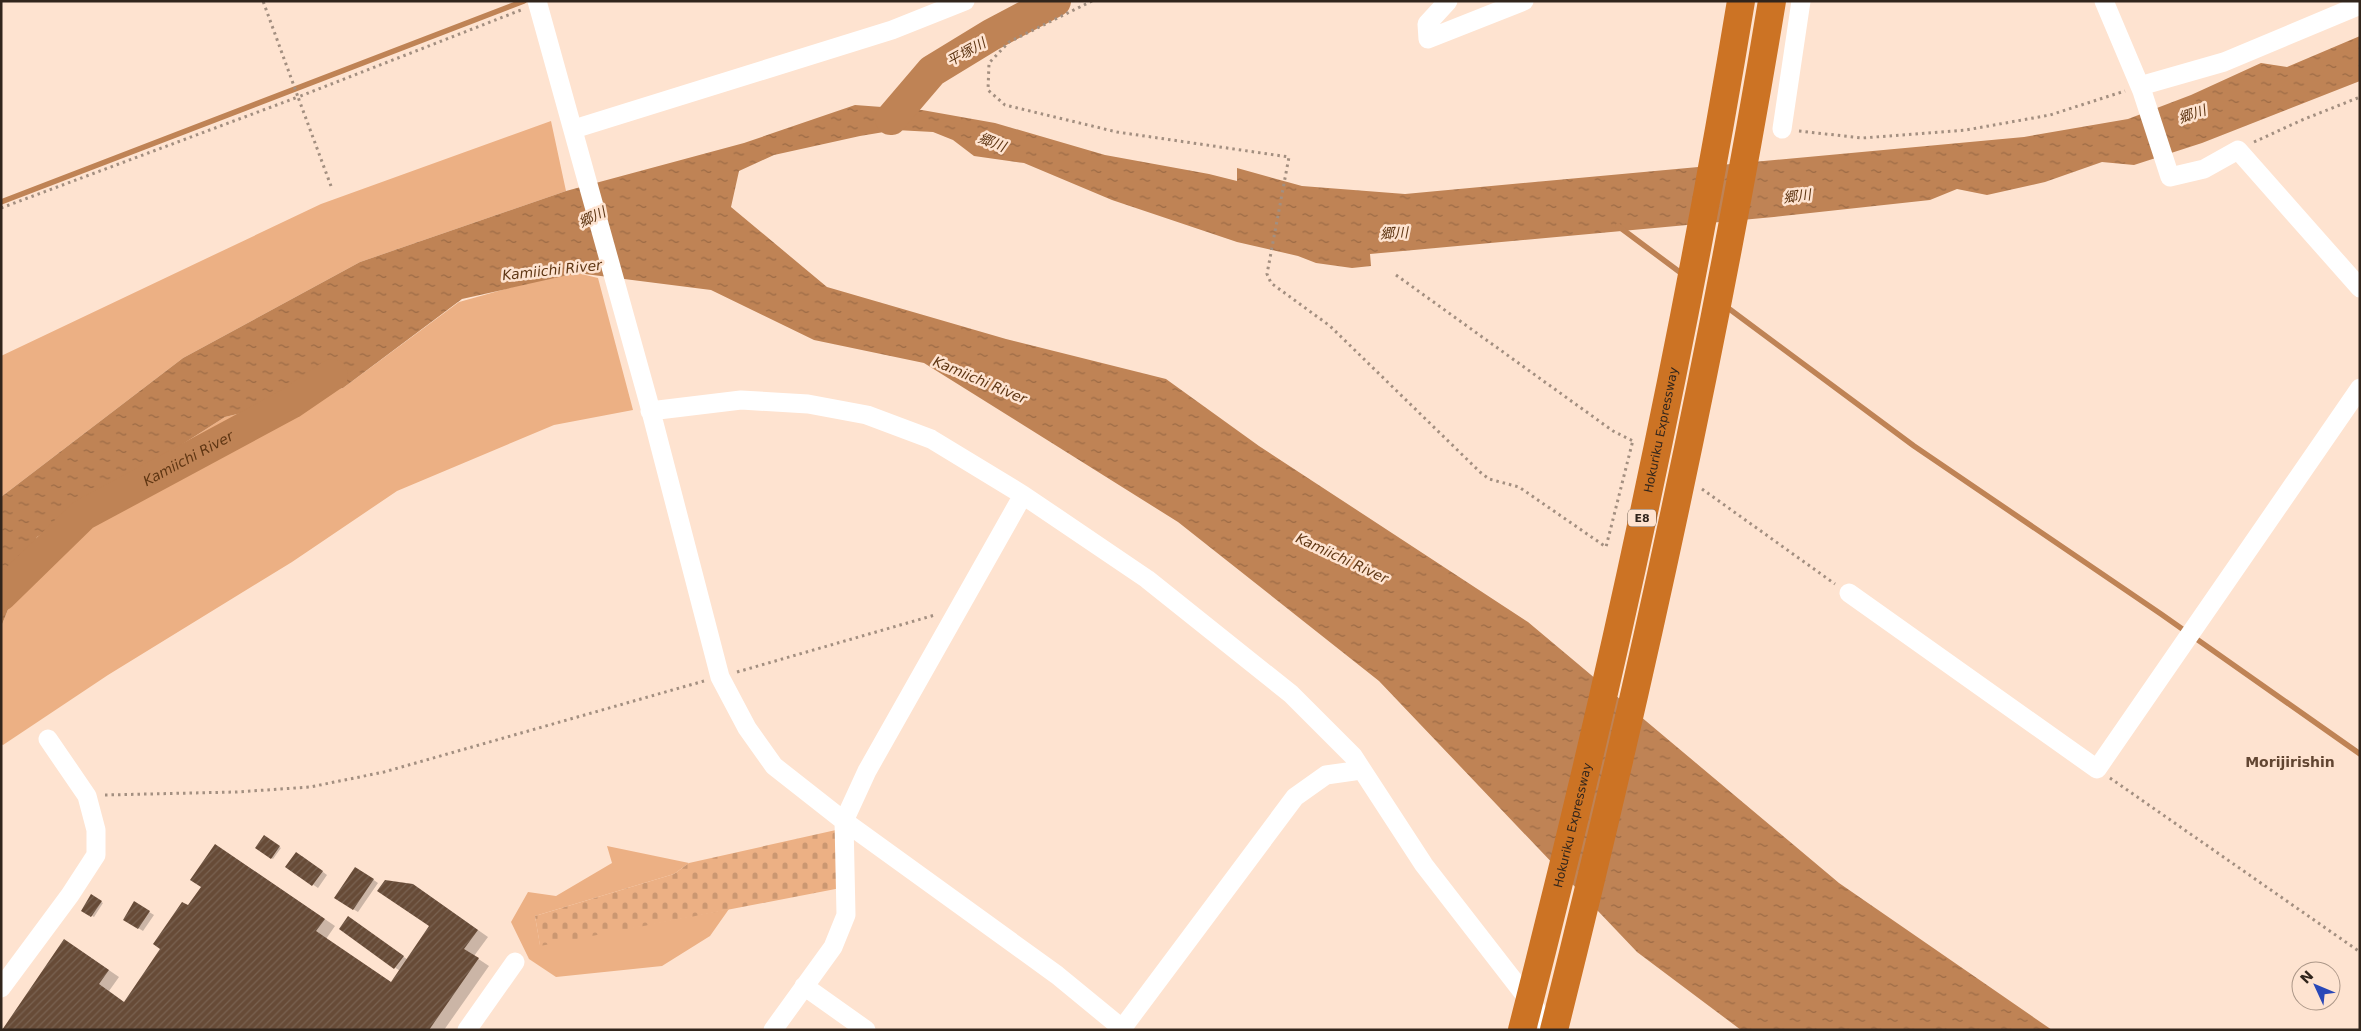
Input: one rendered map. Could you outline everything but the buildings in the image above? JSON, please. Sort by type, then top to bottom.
[{"type":"highway","name":"Hokuriku Expressway","points":[[1522,1030],[1616,642],[1687,294],[1725,99],[1741,1]]},
{"type":"highway","name":"E8","points":[[1553,1030],[1644,656],[1708,348],[1755,104],[1772,1]]},
{"type":"street","points":[[575,133],[892,30],[965,1]]},
{"type":"street","points":[[1448,1],[1427,24],[1428,39],[1524,1]]},
{"type":"street","points":[[1782,129],[1801,1]]},
{"type":"street","points":[[2104,1],[2141,89],[2170,177],[2204,169],[2238,150],[2360,288]]},
{"type":"street","points":[[538,2],[649,406],[720,677],[747,728],[774,766],[844,821],[1057,975],[1122,1029],[1296,797],[1326,775],[1362,770]]},
{"type":"street","points":[[2141,89],[2224,62],[2360,4]]},
{"type":"street","points":[[1849,594],[2097,769],[2360,388]]},
{"type":"street","points":[[649,406],[741,400],[808,404],[867,415],[932,439],[1023,495],[1147,579],[1291,694],[1352,756],[1424,865],[1553,1030]]},
{"type":"street","points":[[773,1030],[833,947],[846,915],[844,821],[867,771],[1023,495]]},
{"type":"street","points":[[1,988],[70,895],[96,855],[96,830],[87,796],[48,739]]},
{"type":"street","points":[[467,1030],[515,962]]},
{"type":"street","points":[[804,986],[866,1030]]},
{"type":"path","points":[[264,1],[331,186]]},
{"type":"path","points":[[1092,1],[1008,42],[989,63],[988,90],[1005,105],[1117,132],[1289,157],[1272,257],[1267,274],[1271,283],[1330,326],[1480,472],[1489,479],[1519,487],[1606,547],[1633,440]]},
{"type":"path","points":[[1,208],[298,97],[538,2]]},
{"type":"path","points":[[1782,129],[1862,138],[1966,130],[2050,115],[2141,89]]},
{"type":"path","points":[[2238,150],[2302,120],[2360,97]]},
{"type":"path","points":[[1396,275],[1613,430],[1641,446]]},
{"type":"path","points":[[1697,486],[1849,594]]},
{"type":"path","points":[[87,796],[156,792],[236,792],[310,787],[384,772],[961,607]]},
{"type":"path","points":[[2097,769],[2360,952]]},
{"type":"green space","points":[[551,121],[566,191],[360,262],[183,358],[1,497],[1,356],[321,204]]},
{"type":"green space","points":[[569,271],[598,278],[633,410],[554,425],[397,491],[292,562],[108,675],[3,745],[1,744],[1,627],[37,537],[225,417],[343,388],[459,302]]},
{"type":"green space","points":[[836,830],[851,886],[540,946],[535,916],[674,874],[689,863]]},
{"type":"green space","points":[[607,846],[689,863],[674,874],[535,916],[540,945],[729,909],[710,936],[662,966],[556,977],[529,959],[511,922],[528,892],[556,896],[612,863]]},
{"type":"water","name":"郷川","points":[[2360,36],[2360,81],[2202,143],[2134,165],[2102,162],[2045,182],[1987,195],[1957,189],[1930,200],[1774,217],[1370,254],[1371,266],[1352,268],[1316,263],[1298,256],[1237,242],[1112,200],[1024,163],[974,156],[953,140],[933,132],[896,130],[860,136],[774,155],[739,171],[731,207],[827,287],[1006,339],[1166,379],[1259,446],[1528,622],[1839,883],[2052,1030],[1741,1030],[1637,952],[1379,681],[1178,522],[924,363],[814,340],[711,290],[577,273],[462,299],[343,388],[225,417],[37,537],[1,627],[1,497],[183,358],[360,262],[566,191],[744,143],[855,105],[922,110],[995,123],[1105,155],[1237,181],[1237,168],[1302,186],[1405,194],[2024,137],[2128,119],[2191,95],[2261,63],[2287,67]]},
{"type":"waterway","points":[[1,202],[524,1]]},
{"type":"waterway","name":"平塚川","points":[[891,119],[932,71],[991,35],[1055,1]]},
{"type":"waterway","points":[[1618,226],[1685,276]]},
{"type":"waterway","points":[[1724,305],[1914,446],[2161,614],[2360,754]]},
{"type":"waterway","name":"Kamiichi River","points":[[1,595],[83,515],[291,403],[332,375]]},
{"type":"district","name":"Morijirishin","points":[[2290,762]]}]
